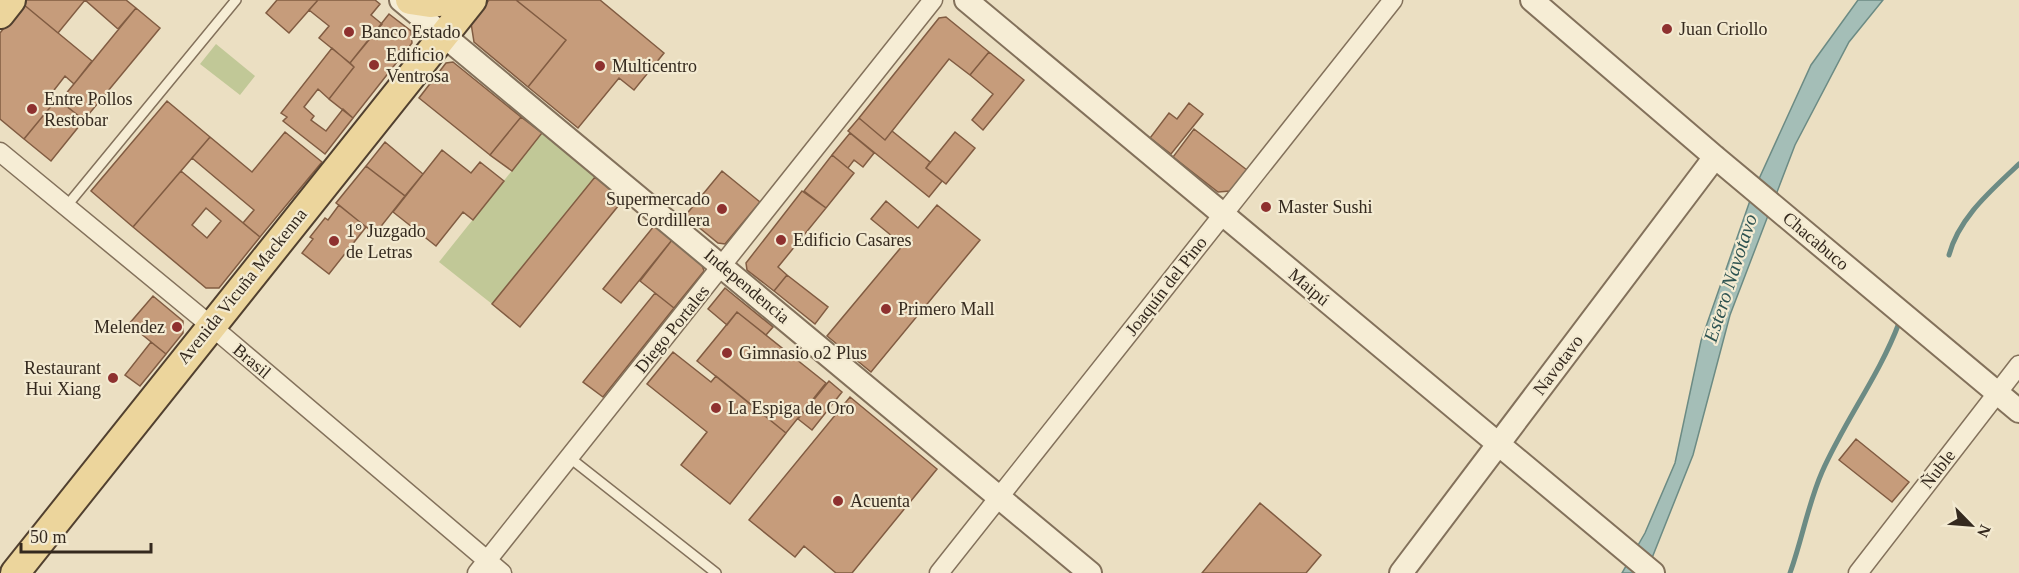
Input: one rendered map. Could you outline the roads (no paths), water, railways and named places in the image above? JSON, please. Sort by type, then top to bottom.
[{"type":"main road","points":[[0,14],[11,0]]},
{"type":"main road","points":[[410,0],[430,3],[453,0]]},
{"type":"main road","name":"Avenida Vicuña Mackenna","points":[[15,573],[472,0]]},
{"type":"street","name":"Independencia","points":[[401,0],[1090,573]]},
{"type":"street","name":"Diego Portales","points":[[482,567],[933,0]]},
{"type":"street","name":"Maipú","points":[[966,0],[1651,571]]},
{"type":"street","name":"Joaquín del Pino","points":[[939,573],[1394,0]]},
{"type":"street","name":"Chacabuco","points":[[1532,0],[1715,158],[2019,411]]},
{"type":"street","name":"Brasil","points":[[0,152],[210,326],[482,567],[502,573]]},
{"type":"street","name":"Navotavo","points":[[1401,573],[1715,158]]},
{"type":"street","name":"Ñuble","points":[[1857,573],[2019,365]]},
{"type":"lane","points":[[65,208],[236,0]]},
{"type":"lane","points":[[570,458],[716,573]]},
{"type":"water","name":"Estero Navotavo","points":[[1858,0],[1883,0],[1849,42],[1795,145],[1730,315],[1693,455],[1646,573],[1622,573],[1645,533],[1675,463],[1701,341],[1753,192],[1811,65]]},
{"type":"waterway","points":[[1949,255],[1960,228],[1968,216],[2019,164]]},
{"type":"waterway","points":[[1790,573],[1822,472],[1882,361],[1899,323]]},
{"type":"place","name":"Juan Criollo","points":[[1667,29]]},
{"type":"place","name":"Banco Estado","points":[[349,32]]},
{"type":"place","name":"Edificio Ventrosa","points":[[374,65]]},
{"type":"place","name":"Multicentro","points":[[600,66]]},
{"type":"place","name":"Entre Pollos Restobar","points":[[32,109]]},
{"type":"place","name":"Master Sushi","points":[[1266,207]]},
{"type":"place","name":"Supermercado Cordillera","points":[[722,209]]},
{"type":"place","name":"Edificio Casares","points":[[781,240]]},
{"type":"place","name":"1° Juzgado de Letras","points":[[334,241]]},
{"type":"place","name":"Primero Mall","points":[[886,309]]},
{"type":"place","name":"Melendez","points":[[177,327]]},
{"type":"place","name":"Gimnasio o2 Plus","points":[[727,353]]},
{"type":"place","name":"Restaurant Hui Xiang","points":[[113,378]]},
{"type":"place","name":"La Espiga de Oro","points":[[716,408]]},
{"type":"place","name":"Acuenta","points":[[838,501]]}]
